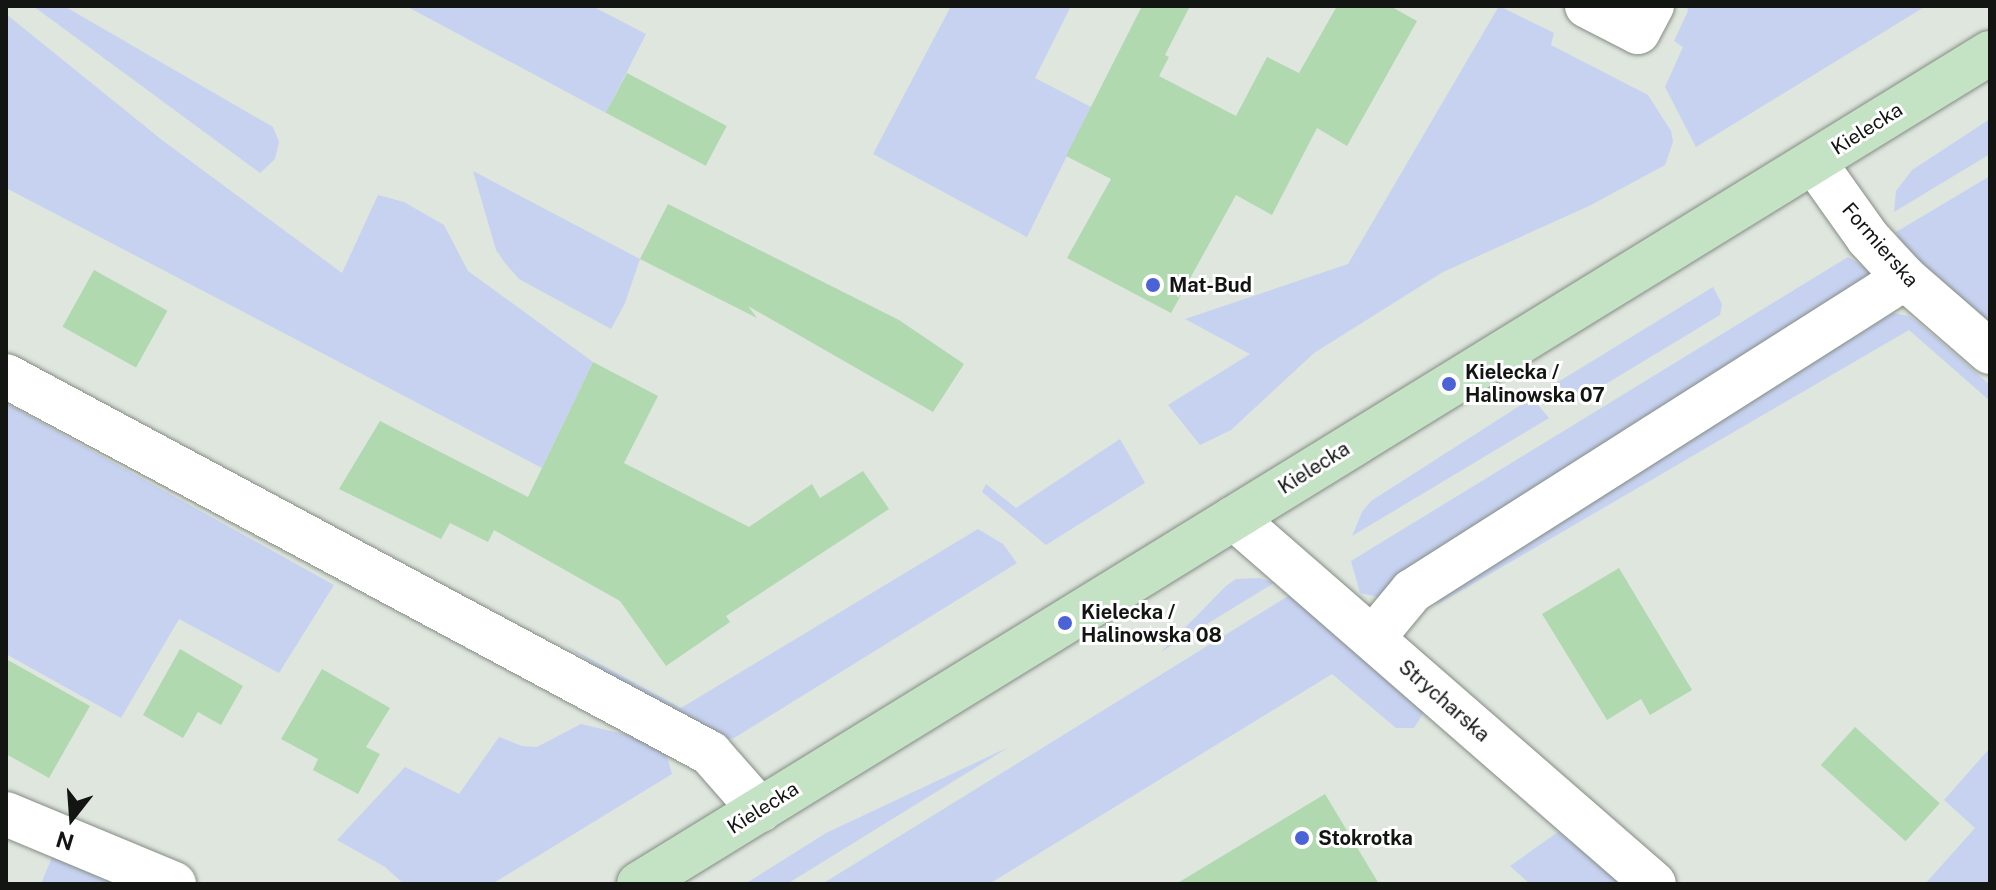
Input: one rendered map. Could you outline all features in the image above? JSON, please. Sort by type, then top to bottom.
[{"type":"main road","name":"Kielecka","points":[[639,884],[1990,53]]},
{"type":"street","points":[[1587,6],[1638,32],[1652,6]]},
{"type":"street","name":"Formierska","points":[[1814,162],[1868,238],[1905,278],[1990,352]]},
{"type":"street","points":[[1373,638],[1412,591],[1905,278]]},
{"type":"street","points":[[6,376],[710,753],[760,810]]},
{"type":"street","name":"Strycharska","points":[[1234,518],[1654,884]]},
{"type":"street","points":[[6,814],[174,884]]},
{"type":"shaded area","points":[[33,6],[64,6],[273,127],[279,142],[275,159],[260,173]]},
{"type":"shaded area","points":[[406,6],[592,6],[646,34],[606,113]]},
{"type":"shaded area","points":[[951,6],[1071,6],[1035,78],[1091,107],[1027,237],[873,154]]},
{"type":"shaded area","points":[[1499,6],[1554,33],[1551,45],[1648,95],[1671,131],[1673,142],[1665,165],[1591,205],[1443,272],[1314,353],[1231,430],[1200,445],[1168,405],[1250,354],[1185,319],[1348,264]]},
{"type":"shaded area","points":[[1687,6],[1926,6],[1696,147],[1665,87],[1683,47],[1674,41],[1688,11]]},
{"type":"shaded area","points":[[6,14],[162,140],[342,273],[378,195],[404,202],[444,225],[468,271],[593,362],[542,468],[6,188]]},
{"type":"shaded area","points":[[1990,119],[1990,154],[1894,212],[1896,191],[1912,170]]},
{"type":"shaded area","points":[[473,171],[640,259],[625,303],[611,329],[519,279],[505,263],[496,250]]},
{"type":"shaded area","points":[[1990,176],[1990,324],[1902,246],[1896,232]]},
{"type":"shaded area","points":[[1848,257],[1864,267],[1877,281],[1378,597],[1360,593],[1351,561]]},
{"type":"shaded area","points":[[1713,287],[1722,304],[1720,315],[1571,405],[1558,382]]},
{"type":"shaded area","points":[[1893,313],[1909,316],[1919,323],[1990,385],[1990,401],[1909,330],[1435,606],[1452,586]]},
{"type":"shaded area","points":[[1532,398],[1549,418],[1352,536],[1362,512],[1371,501]]},
{"type":"shaded area","points":[[6,403],[334,585],[279,673],[179,619],[121,718],[6,654]]},
{"type":"shaded area","points":[[1120,439],[1145,483],[1046,545],[982,492],[986,484],[1016,508]]},
{"type":"shaded area","points":[[978,529],[1003,544],[1017,563],[734,738],[722,740],[667,714],[565,645],[681,708]]},
{"type":"shaded area","points":[[1260,578],[1274,583],[1161,652],[1226,586],[1236,579]]},
{"type":"shaded area","points":[[1290,595],[1424,712],[1414,728],[1396,728],[1332,674],[989,884],[822,884]]},
{"type":"shaded area","points":[[581,724],[640,738],[666,753],[672,774],[492,884],[404,884],[385,867],[337,840],[405,767],[459,794],[499,737],[522,746],[537,747]]},
{"type":"shaded area","points":[[1009,747],[787,884],[745,884],[826,833]]},
{"type":"shaded area","points":[[1990,748],[1990,884],[1925,884],[1975,828],[1944,800]]},
{"type":"shaded area","points":[[1558,832],[1626,884],[1530,884],[1510,866]]},
{"type":"shaded area","points":[[52,857],[114,884],[41,884]]},
{"type":"building","points":[[1142,6],[1190,6],[1165,55],[1169,57],[1159,76],[1236,116],[1267,57],[1299,73],[1337,6],[1390,6],[1417,21],[1347,146],[1317,128],[1272,215],[1236,195],[1171,313],[1067,258],[1111,179],[1066,156]]},
{"type":"building","points":[[627,73],[727,126],[706,166],[606,113]]},
{"type":"building","points":[[668,204],[899,320],[964,364],[933,412],[748,306],[757,318],[640,259]]},
{"type":"building","points":[[94,270],[167,311],[136,368],[62,327]]},
{"type":"building","points":[[593,362],[658,396],[624,463],[749,527],[812,484],[820,498],[863,471],[889,509],[726,616],[730,622],[666,666],[620,601],[494,530],[488,542],[450,523],[441,539],[339,489],[380,421],[528,497]]},
{"type":"building","points":[[1619,568],[1692,690],[1650,715],[1641,699],[1607,720],[1542,614]]},
{"type":"building","points":[[180,649],[243,686],[221,725],[198,712],[183,738],[143,715]]},
{"type":"building","points":[[6,659],[90,706],[49,778],[6,754]]},
{"type":"building","points":[[322,669],[390,708],[366,747],[380,754],[358,794],[313,770],[318,759],[281,739]]},
{"type":"building","points":[[1855,727],[1940,803],[1906,841],[1821,765]]},
{"type":"building","name":"Stokrotka","points":[[1325,794],[1379,884],[1176,884]]},
{"type":"place","name":"Mat-Bud","points":[[1153,285]]},
{"type":"place","name":"Kielecka / Halinowska 07","points":[[1449,384]]},
{"type":"place","name":"Kielecka / Halinowska 08","points":[[1065,623]]},
{"type":"place","name":"Stokrotka","points":[[1302,838]]}]
